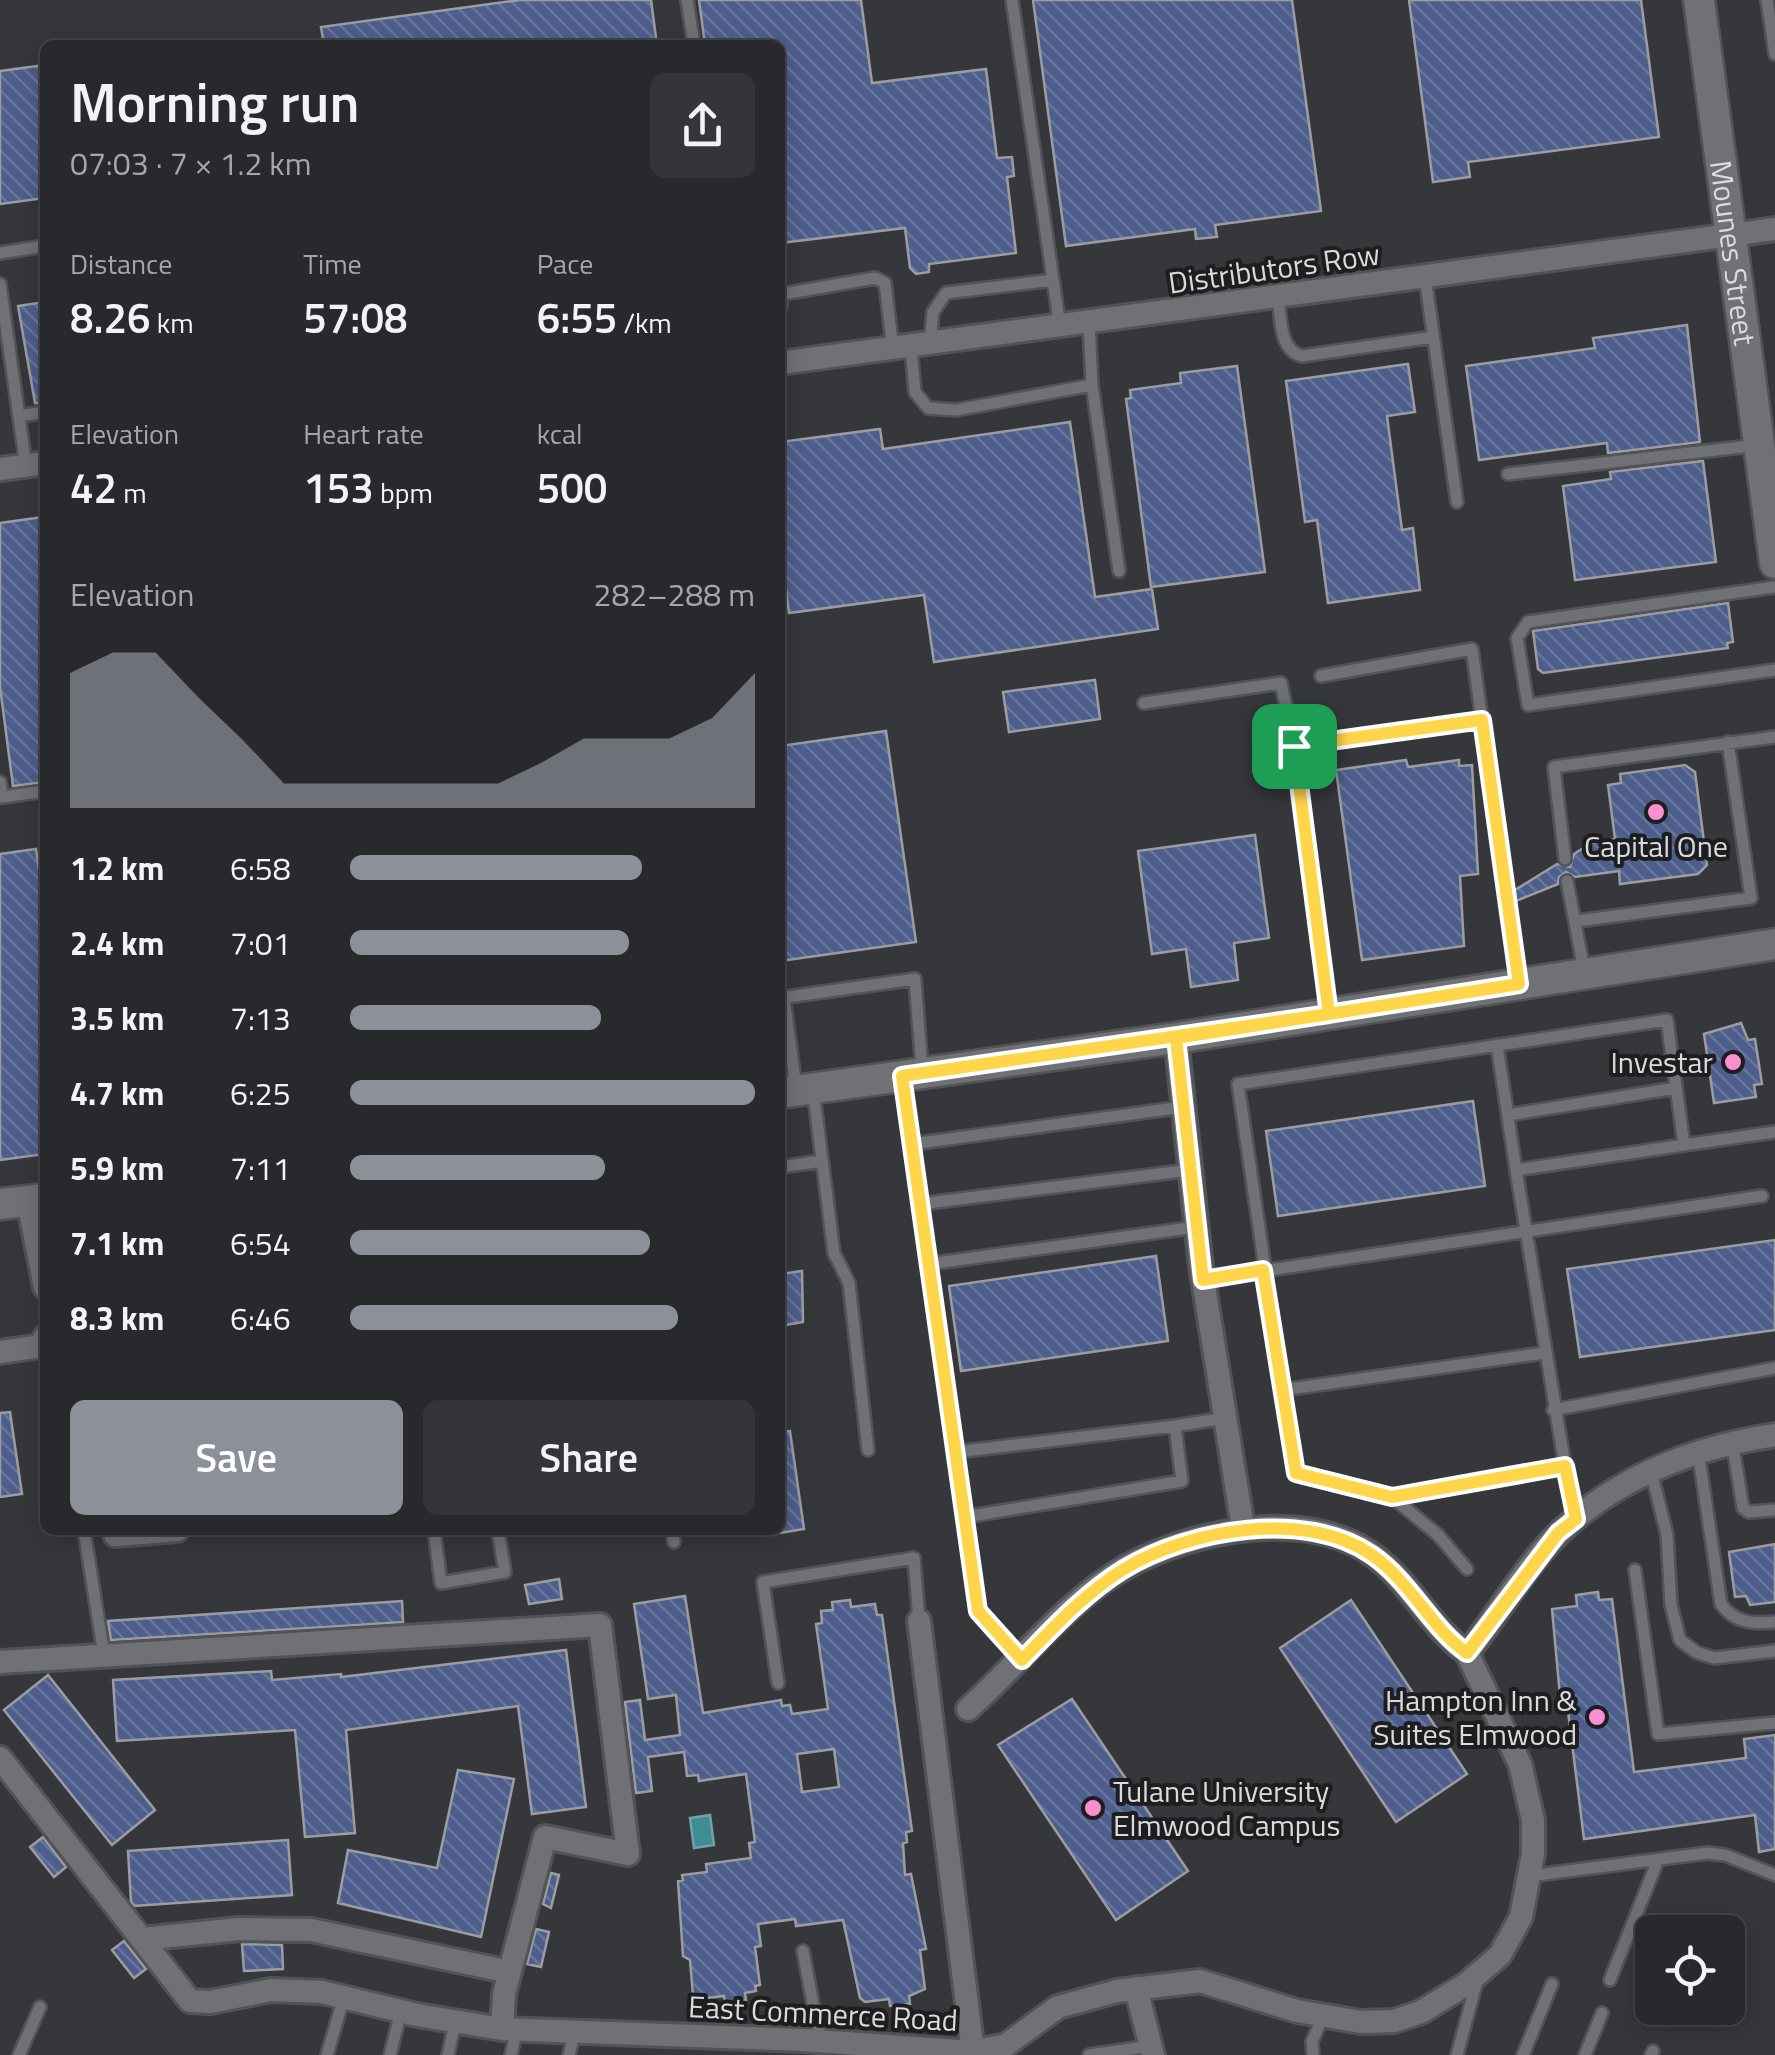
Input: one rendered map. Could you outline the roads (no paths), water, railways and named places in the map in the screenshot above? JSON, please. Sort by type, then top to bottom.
[{"type":"street","name":"Mounes Street","points":[[1698,0],[1775,563]]},
{"type":"street","name":"Distributors Row","points":[[785,363],[1775,229]]},
{"type":"street","points":[[0,469],[35,464]]},
{"type":"street","points":[[796,1091],[1176,1038],[1775,944]]},
{"type":"street","points":[[1176,1038],[1203,1280],[1243,1528]]},
{"type":"street","points":[[24,1201],[40,1260]]},
{"type":"street","points":[[0,1352],[40,1345]]},
{"type":"street","points":[[1467,1653],[1558,1533],[1620,1484],[1698,1451],[1775,1435]]},
{"type":"street","name":"East Commerce Road","points":[[142,1939],[190,2001],[210,2002],[271,1990],[344,1997],[456,2024],[510,2029],[973,2052],[1006,2045],[1058,2007],[1136,1988],[1200,1981],[1323,2016],[1360,2022],[1394,2021],[1421,2012],[1479,1973],[1500,1954],[1521,1917],[1533,1820],[1520,1764],[1467,1653],[1454,1644],[1411,1588],[1370,1553],[1288,1527],[1243,1528],[1126,1568],[1076,1605],[968,1710]]},
{"type":"street","points":[[919,1621],[973,2052]]},
{"type":"street","points":[[0,1662],[600,1625],[628,1854],[545,1837],[510,1972],[510,2029]]},
{"type":"street","points":[[0,1758],[142,1939],[238,1928],[312,1930],[510,1972]]},
{"type":"street","points":[[1136,1988],[1152,2050]]},
{"type":"lane","points":[[688,0],[693,40]]},
{"type":"lane","points":[[1012,0],[1060,328]]},
{"type":"lane","points":[[1767,0],[1775,54]]},
{"type":"lane","points":[[0,252],[40,247]]},
{"type":"lane","points":[[1424,277],[1457,502]]},
{"type":"lane","points":[[785,294],[875,278],[885,283],[911,348],[916,392],[928,408],[956,410],[1092,385]]},
{"type":"lane","points":[[911,348],[946,294],[1053,280]]},
{"type":"lane","points":[[0,284],[19,416],[35,464]]},
{"type":"lane","points":[[1278,297],[1286,345],[1292,354],[1302,356],[1433,337]]},
{"type":"lane","points":[[1089,324],[1092,385],[1119,571]]},
{"type":"lane","points":[[19,416],[40,413]]},
{"type":"lane","points":[[1508,474],[1759,445]]},
{"type":"lane","points":[[1775,587],[1528,622],[1517,638],[1528,705],[1775,670]]},
{"type":"lane","points":[[1320,676],[1472,648],[1519,984]]},
{"type":"lane","points":[[1144,703],[1282,683],[1294,746],[1329,1014]]},
{"type":"lane","points":[[1294,746],[1482,720]]},
{"type":"lane","points":[[1564,859],[1554,767],[1775,736]]},
{"type":"lane","points":[[1577,921],[1751,898],[1728,742]]},
{"type":"lane","points":[[0,782],[2,796],[40,792]]},
{"type":"lane","points":[[1567,881],[1585,974]]},
{"type":"lane","points":[[785,998],[915,979],[912,1144],[978,1611],[1022,1660]]},
{"type":"lane","points":[[785,1018],[796,1091],[822,1161],[834,1253],[849,1283],[868,1450]]},
{"type":"lane","points":[[1565,1466],[1392,1497],[1296,1473],[1238,1084],[1666,1020],[1684,1145]]},
{"type":"lane","points":[[1497,1045],[1553,1410],[1576,1519]]},
{"type":"lane","points":[[1508,1115],[1676,1088]]},
{"type":"lane","points":[[912,1144],[1183,1107]]},
{"type":"lane","points":[[1516,1170],[1775,1132]]},
{"type":"lane","points":[[785,1166],[822,1161]]},
{"type":"lane","points":[[920,1204],[1190,1170]]},
{"type":"lane","points":[[1203,1280],[1526,1228],[1762,1196]]},
{"type":"lane","points":[[929,1264],[1196,1227]]},
{"type":"lane","points":[[1282,1390],[1544,1353]]},
{"type":"lane","points":[[1553,1410],[1775,1368]]},
{"type":"lane","points":[[956,1452],[1226,1418]]},
{"type":"lane","points":[[965,1517],[1182,1481],[1175,1426]]},
{"type":"lane","points":[[1732,1442],[1742,1508],[1749,1512],[1775,1510]]},
{"type":"lane","points":[[1698,1451],[1721,1604],[1729,1615],[1745,1622],[1775,1622]]},
{"type":"lane","points":[[1651,1471],[1667,1535],[1672,1606],[1680,1640],[1696,1652],[1714,1658],[1775,1651]]},
{"type":"lane","points":[[1392,1497],[1438,1535],[1466,1569]]},
{"type":"lane","points":[[85,1535],[104,1655]]},
{"type":"lane","points":[[435,1535],[441,1583],[505,1572],[499,1535]]},
{"type":"lane","points":[[778,1683],[763,1582],[914,1558],[919,1621]]},
{"type":"lane","points":[[1634,1570],[1658,1734],[1775,1723]]},
{"type":"lane","points":[[1529,1876],[1724,1854],[1775,1874]]},
{"type":"lane","points":[[1610,1980],[1658,1860]]},
{"type":"lane","points":[[803,1951],[808,2045]]},
{"type":"lane","points":[[1457,2055],[1479,1973]]},
{"type":"lane","points":[[1523,2055],[1552,1984]]},
{"type":"lane","points":[[327,2055],[344,1997]]},
{"type":"lane","points":[[19,2055],[40,2007]]},
{"type":"lane","points":[[390,2055],[401,2012]]},
{"type":"lane","points":[[1585,2055],[1602,2013]]},
{"type":"lane","points":[[1312,2049],[1323,2016]]},
{"type":"lane","points":[[448,2055],[456,2024]]},
{"type":"lane","points":[[510,2029],[511,2055]]},
{"type":"lane","points":[[569,2055],[576,2030]]},
{"type":"lane","points":[[1089,2055],[1152,2050]]},
{"type":"water","points":[[710,1815],[714,1845],[694,1848],[690,1818]]},
{"type":"place","name":"Capital One","points":[[1656,812]]},
{"type":"place","name":"Investar","points":[[1733,1062]]},
{"type":"place","name":"Hampton Inn & Suites Elmwood","points":[[1597,1717]]},
{"type":"place","name":"Tulane University Elmwood Campus","points":[[1093,1808]]}]
